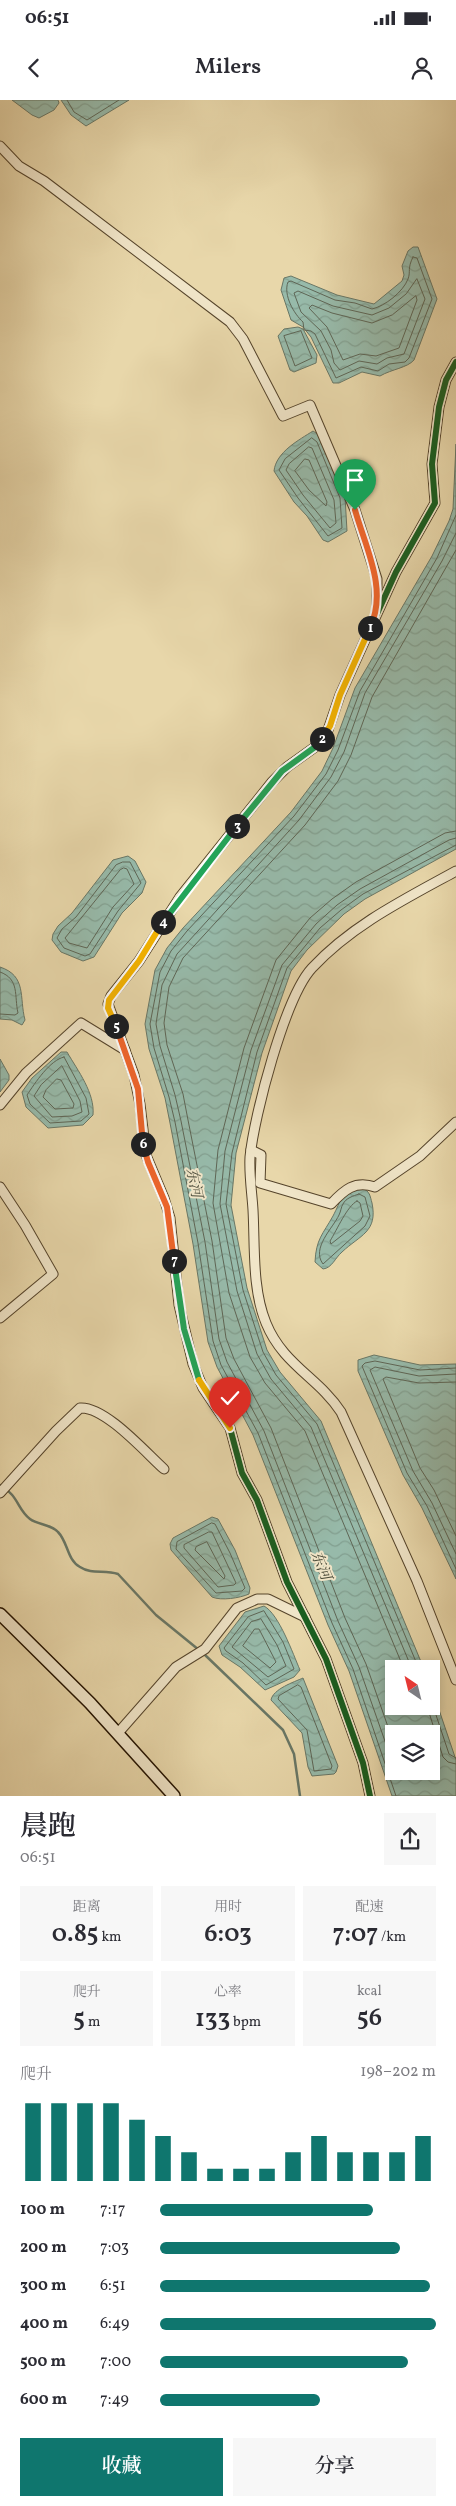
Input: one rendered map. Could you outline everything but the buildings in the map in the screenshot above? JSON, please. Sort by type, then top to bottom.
[{"type":"street","points":[[0,146],[19,166],[44,181],[230,322],[243,339],[284,416],[310,405],[355,510],[377,579],[377,613]]},
{"type":"street","points":[[370,1796],[363,1763],[326,1659],[290,1588],[256,1500],[242,1473],[230,1428],[203,1388],[193,1364],[179,1305],[170,1218],[144,1148],[138,1089],[108,1008],[111,996],[139,961],[180,897],[272,782],[287,766],[315,747],[328,730],[340,695],[377,613],[408,550],[435,503],[432,464],[439,407],[446,380],[456,362]]},
{"type":"street","points":[[456,871],[366,922],[325,956],[304,978],[293,998],[261,1104],[251,1150],[250,1172],[258,1286],[265,1322],[287,1358],[341,1412],[417,1581],[456,1680]]},
{"type":"street","points":[[0,1104],[26,1073],[81,1023],[125,1050]]},
{"type":"street","points":[[251,1150],[261,1155],[260,1183],[331,1204],[345,1190],[355,1184],[375,1187],[420,1156],[456,1122]]},
{"type":"street","points":[[0,1188],[53,1274],[0,1318]]},
{"type":"street","points":[[3,1490],[74,1412],[84,1408],[97,1412],[125,1432],[164,1469]]},
{"type":"street","points":[[118,1734],[176,1667],[205,1649],[237,1608],[247,1602],[263,1598],[273,1600],[306,1617]]},
{"type":"street","points":[[0,1614],[57,1668],[174,1796]]},
{"type":"water","points":[[12,100],[58,100],[59,103],[54,110],[39,118]]},
{"type":"water","points":[[61,100],[129,100],[86,126],[71,115]]},
{"type":"water","points":[[413,247],[418,247],[437,299],[414,360],[407,365],[380,376],[362,372],[339,383],[333,383],[311,337],[303,327],[291,320],[281,290],[284,278],[291,276],[337,295],[374,304],[402,281],[404,275],[402,266],[408,251]]},
{"type":"water","points":[[298,327],[303,329],[317,355],[316,363],[294,372],[290,370],[278,336],[284,329]]},
{"type":"water","points":[[313,431],[319,435],[345,496],[347,531],[328,542],[323,540],[307,516],[294,502],[274,471],[279,458],[284,452]]},
{"type":"water","name":"东河","points":[[456,444],[456,849],[365,899],[344,914],[307,950],[291,971],[262,1053],[236,1153],[231,1205],[247,1288],[267,1350],[280,1372],[321,1421],[420,1660],[385,1660],[385,1715],[440,1715],[440,1713],[456,1760],[456,1796],[392,1796],[386,1780],[440,1780],[440,1725],[385,1725],[385,1776],[349,1671],[328,1625],[253,1435],[217,1367],[208,1342],[193,1244],[170,1123],[165,1098],[149,1049],[145,1024],[155,970],[167,948],[183,928],[291,812],[322,771],[333,748],[355,688],[432,556],[453,509]]},
{"type":"water","points":[[128,856],[135,861],[146,882],[142,893],[122,913],[94,957],[83,961],[61,952],[52,940],[58,926],[72,913],[113,860]]},
{"type":"water","points":[[0,967],[9,971],[18,982],[25,1020],[22,1025],[12,1020],[0,1019]]},
{"type":"water","points":[[61,1052],[67,1052],[85,1082],[89,1090],[93,1115],[83,1125],[48,1128],[26,1107],[22,1092],[32,1078]]},
{"type":"water","points":[[0,1059],[9,1075],[9,1080],[0,1092]]},
{"type":"water","points":[[362,1188],[368,1192],[372,1203],[373,1213],[370,1227],[342,1252],[331,1265],[323,1269],[315,1262],[321,1237],[343,1197],[355,1189]]},
{"type":"water","points":[[374,1355],[420,1365],[456,1364],[456,1579],[422,1508],[403,1475],[358,1371],[358,1360]]},
{"type":"water","points":[[212,1517],[218,1519],[235,1550],[250,1588],[249,1594],[241,1597],[220,1599],[212,1597],[171,1550],[170,1544],[173,1538]]},
{"type":"water","points":[[264,1606],[275,1617],[300,1670],[294,1677],[265,1690],[240,1667],[222,1655],[219,1646],[245,1612]]},
{"type":"water","points":[[303,1678],[338,1766],[334,1774],[312,1776],[308,1767],[302,1733],[271,1700],[280,1689]]},
{"type":"waterway","points":[[0,1485],[11,1494],[22,1511],[30,1519],[52,1527],[58,1532],[72,1560],[76,1564],[89,1571],[118,1574],[156,1615],[199,1650]]},
{"type":"waterway","points":[[204,1654],[283,1730],[294,1754],[300,1796]]},
{"type":"cycle path","points":[[370,1796],[363,1763],[326,1659],[287,1582],[257,1500],[242,1473],[230,1428],[203,1388],[193,1364],[179,1305],[170,1218],[164,1198],[146,1155],[140,1104],[134,1075],[108,1004],[111,996],[139,961],[180,897],[272,782],[287,767],[315,747],[328,730],[340,695],[396,572],[435,503],[432,464],[439,407],[446,380],[456,362]]},
{"type":"route","points":[[230,1428],[203,1388],[193,1364],[176,1286],[170,1218],[164,1198],[146,1156],[142,1140],[142,1117],[138,1089],[108,1004],[111,996],[139,961],[180,897],[272,782],[287,766],[315,747],[328,730],[340,695],[377,613],[377,579],[366,550],[355,510]]}]
